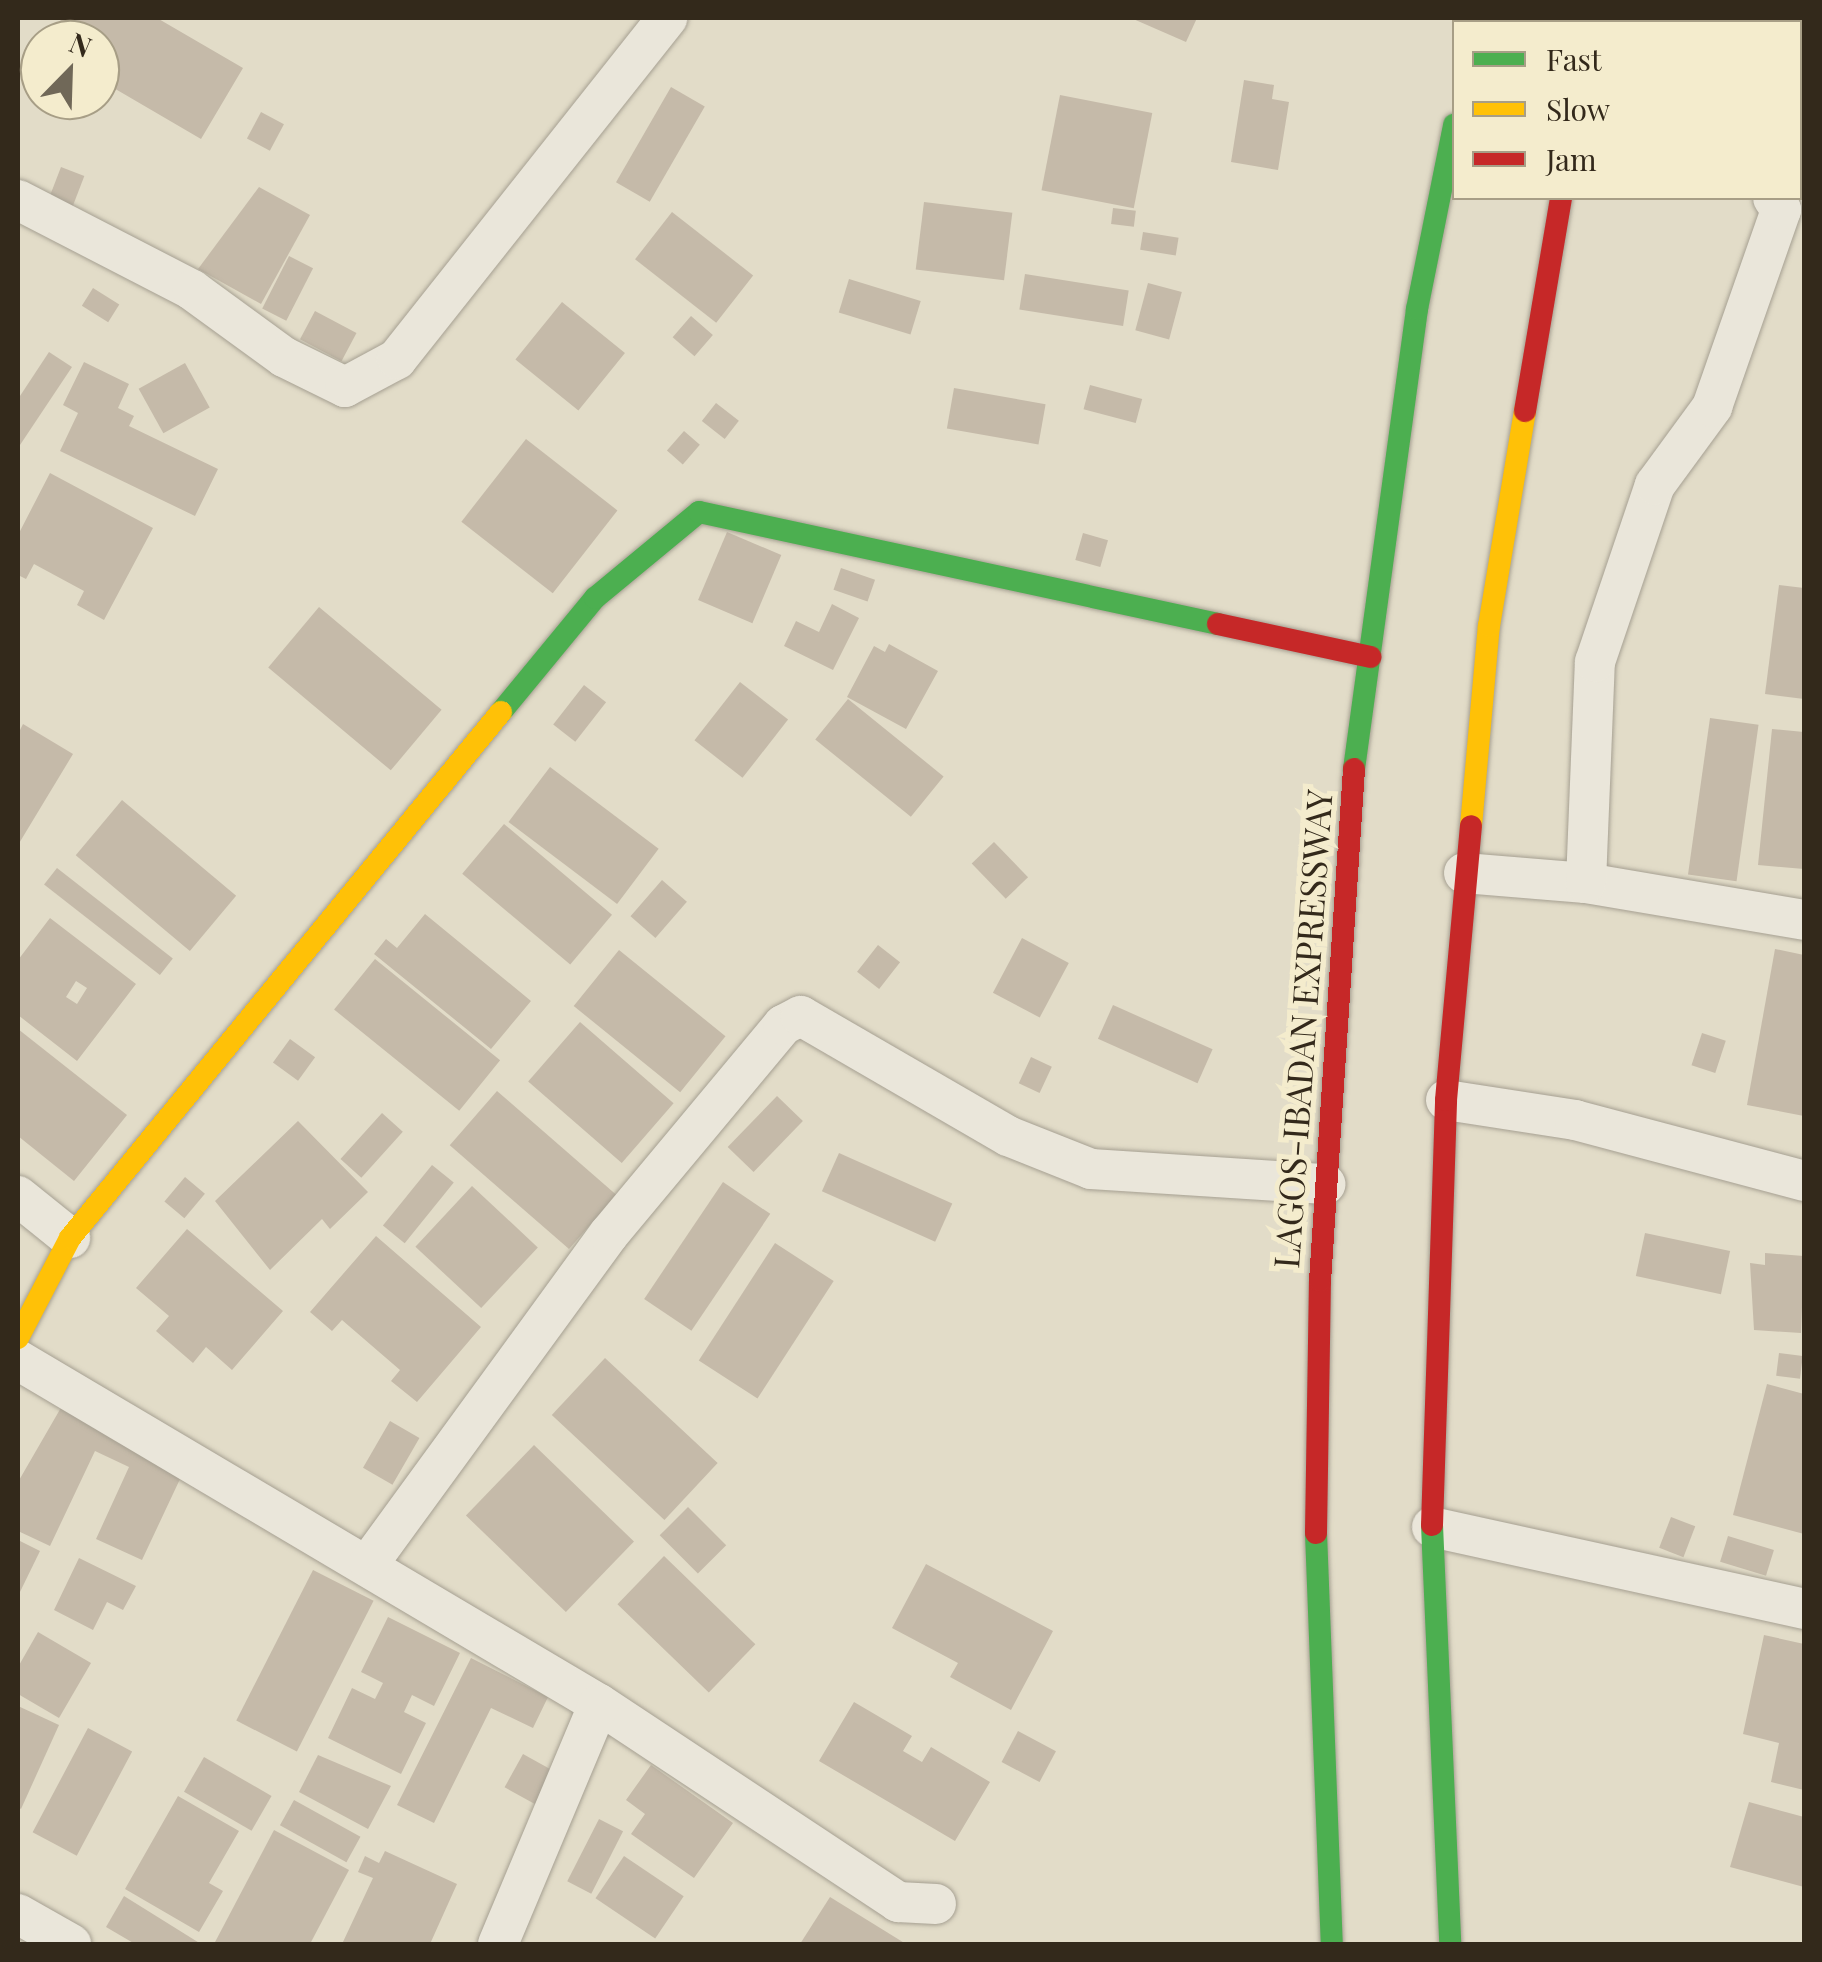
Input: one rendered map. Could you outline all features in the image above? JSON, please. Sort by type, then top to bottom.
[{"type":"main road","name":"LAGOS-IBADAN EXPRESSWAY","points":[[1332,1944],[1314,1639],[1326,1184],[1370,657],[1417,310],[1452,135]]},
{"type":"main road","points":[[1450,1944],[1432,1527],[1446,1100],[1488,626],[1561,200]]},
{"type":"main road","points":[[18,1338],[70,1238],[595,598],[699,512],[1370,657]]},
{"type":"street","points":[[18,200],[192,290],[284,357],[345,387],[397,360],[667,18]]},
{"type":"street","points":[[1586,883],[1595,662],[1655,484],[1712,407],[1786,207]]},
{"type":"street","points":[[1464,873],[1586,883],[1804,920]]},
{"type":"street","points":[[369,1564],[609,1234],[783,1025],[801,1016],[1008,1136],[1091,1169],[1326,1184]]},
{"type":"street","points":[[1446,1100],[1575,1120],[1804,1181]]},
{"type":"street","points":[[18,1196],[70,1238]]},
{"type":"street","points":[[18,1360],[369,1564],[599,1704],[898,1902],[936,1904]]},
{"type":"street","points":[[1432,1527],[1804,1609]]},
{"type":"street","points":[[498,1944],[599,1704]]},
{"type":"street","points":[[18,1914],[72,1944]]},
{"type":"building","points":[[157,18],[243,68],[201,139],[120,92],[120,20],[61,20]]},
{"type":"building","points":[[1131,18],[1197,18],[1186,42]]},
{"type":"building","points":[[1244,80],[1274,85],[1272,99],[1289,102],[1278,170],[1231,162]]},
{"type":"building","points":[[671,87],[705,106],[650,202],[616,182]]},
{"type":"building","points":[[1060,95],[1152,113],[1134,208],[1041,190]]},
{"type":"building","points":[[261,112],[284,124],[270,151],[247,138]]},
{"type":"building","points":[[61,167],[84,176],[73,207],[49,198]]},
{"type":"building","points":[[259,187],[310,215],[261,304],[198,269]]},
{"type":"building","points":[[924,202],[1012,213],[1004,280],[916,269]]},
{"type":"building","points":[[1113,208],[1136,211],[1134,227],[1111,224]]},
{"type":"building","points":[[672,212],[753,275],[716,323],[635,259]]},
{"type":"building","points":[[1143,232],[1179,238],[1176,255],[1140,250]]},
{"type":"building","points":[[289,256],[313,268],[286,321],[262,309]]},
{"type":"building","points":[[1025,274],[1129,290],[1123,326],[1019,310]]},
{"type":"building","points":[[849,279],[921,301],[910,334],[839,312]]},
{"type":"building","points":[[1148,283],[1182,292],[1169,339],[1135,330]]},
{"type":"building","points":[[93,288],[119,304],[108,322],[82,306]]},
{"type":"building","points":[[562,302],[625,353],[578,410],[515,360]]},
{"type":"building","points":[[315,311],[356,333],[341,361],[300,339]]},
{"type":"building","points":[[691,316],[713,335],[695,356],[673,337]]},
{"type":"building","points":[[49,352],[72,367],[18,448],[18,399]]},
{"type":"building","points":[[84,362],[129,384],[118,408],[134,416],[129,426],[218,469],[195,516],[60,451],[78,413],[63,405]]},
{"type":"building","points":[[185,363],[210,408],[163,433],[139,389]]},
{"type":"building","points":[[1090,385],[1142,399],[1136,423],[1084,409]]},
{"type":"building","points":[[954,388],[1046,404],[1038,445],[947,428]]},
{"type":"building","points":[[716,403],[739,421],[725,439],[702,421]]},
{"type":"building","points":[[684,431],[700,445],[683,464],[667,451]]},
{"type":"building","points":[[526,439],[617,510],[553,593],[461,522]]},
{"type":"building","points":[[50,473],[153,528],[104,620],[77,605],[84,591],[34,564],[26,579],[18,575],[18,535]]},
{"type":"building","points":[[727,532],[781,555],[752,623],[698,600]]},
{"type":"building","points":[[1083,533],[1108,540],[1100,567],[1075,560]]},
{"type":"building","points":[[841,568],[875,580],[868,601],[834,590]]},
{"type":"building","points":[[1779,585],[1804,588],[1804,699],[1765,694]]},
{"type":"building","points":[[832,604],[859,618],[833,670],[784,646],[796,621],[819,632]]},
{"type":"building","points":[[319,607],[442,710],[391,770],[268,668]]},
{"type":"building","points":[[889,644],[938,671],[906,729],[847,697],[874,646],[885,652]]},
{"type":"building","points":[[740,682],[788,720],[743,778],[694,740]]},
{"type":"building","points":[[584,685],[606,702],[575,742],[553,724]]},
{"type":"building","points":[[848,699],[944,776],[911,817],[815,739]]},
{"type":"building","points":[[1710,718],[1759,725],[1737,881],[1688,874]]},
{"type":"building","points":[[23,724],[73,754],[18,845],[18,734]]},
{"type":"building","points":[[1772,729],[1804,732],[1804,869],[1758,865]]},
{"type":"building","points":[[550,767],[659,849],[617,904],[508,822]]},
{"type":"building","points":[[122,800],[236,896],[190,951],[76,855]]},
{"type":"building","points":[[504,824],[612,915],[570,964],[462,874]]},
{"type":"building","points":[[994,842],[1028,877],[1006,899],[972,864]]},
{"type":"building","points":[[57,868],[173,959],[160,975],[44,885]]},
{"type":"building","points":[[662,880],[687,902],[655,938],[631,916]]},
{"type":"building","points":[[425,914],[531,1001],[491,1049],[374,954],[386,939],[397,948]]},
{"type":"building","points":[[50,918],[136,984],[77,1061],[18,1015],[18,960]],"holes":[[[76,981],[87,988],[77,1004],[66,997]]]},
{"type":"building","points":[[1022,938],[1069,963],[1040,1018],[993,993]]},
{"type":"building","points":[[878,945],[900,962],[879,989],[857,972]]},
{"type":"building","points":[[1775,949],[1804,955],[1804,1116],[1747,1105]]},
{"type":"building","points":[[619,950],[725,1036],[680,1092],[574,1006]]},
{"type":"building","points":[[375,959],[500,1060],[459,1111],[334,1010]]},
{"type":"building","points":[[1113,1005],[1213,1049],[1198,1083],[1098,1039]]},
{"type":"building","points":[[580,1022],[674,1103],[622,1163],[528,1082]]},
{"type":"building","points":[[18,1029],[127,1115],[74,1181],[18,1136]]},
{"type":"building","points":[[1702,1033],[1726,1041],[1715,1073],[1691,1065]]},
{"type":"building","points":[[290,1039],[315,1057],[298,1081],[273,1062]]},
{"type":"building","points":[[1031,1057],[1052,1067],[1040,1093],[1019,1083]]},
{"type":"building","points":[[497,1091],[616,1195],[569,1249],[450,1145]]},
{"type":"building","points":[[777,1096],[803,1121],[754,1172],[728,1147]]},
{"type":"building","points":[[382,1113],[403,1132],[361,1178],[341,1159]]},
{"type":"building","points":[[298,1121],[368,1192],[330,1229],[322,1219],[270,1270],[215,1201]]},
{"type":"building","points":[[839,1153],[952,1203],[935,1242],[822,1191]]},
{"type":"building","points":[[432,1165],[454,1183],[405,1243],[383,1226]]},
{"type":"building","points":[[185,1177],[205,1194],[184,1218],[164,1202]]},
{"type":"building","points":[[723,1182],[770,1214],[691,1331],[644,1299]]},
{"type":"building","points":[[472,1186],[538,1247],[481,1308],[415,1247]]},
{"type":"building","points":[[187,1229],[283,1311],[232,1370],[206,1347],[193,1363],[156,1331],[169,1316],[136,1288]]},
{"type":"building","points":[[1645,1233],[1730,1251],[1721,1294],[1636,1276]]},
{"type":"building","points":[[376,1236],[481,1327],[417,1402],[391,1381],[400,1370],[342,1320],[332,1331],[310,1312]]},
{"type":"building","points":[[775,1243],[834,1281],[757,1399],[699,1360]]},
{"type":"building","points":[[1765,1253],[1804,1256],[1801,1333],[1754,1330],[1750,1263],[1765,1265]]},
{"type":"building","points":[[1779,1353],[1803,1356],[1800,1379],[1776,1376]]},
{"type":"building","points":[[605,1358],[718,1463],[664,1520],[552,1415]]},
{"type":"building","points":[[1767,1384],[1804,1394],[1804,1534],[1733,1515]]},
{"type":"building","points":[[66,1399],[188,1462],[142,1560],[96,1539],[129,1467],[95,1451],[50,1546],[18,1531],[18,1482]]},
{"type":"building","points":[[390,1421],[419,1438],[392,1485],[363,1468]]},
{"type":"building","points":[[534,1445],[634,1542],[566,1612],[466,1515]]},
{"type":"building","points":[[688,1507],[726,1545],[698,1573],[660,1535]]},
{"type":"building","points":[[1671,1517],[1695,1526],[1683,1557],[1659,1548]]},
{"type":"building","points":[[1728,1536],[1774,1550],[1766,1576],[1720,1562]]},
{"type":"building","points":[[18,1540],[40,1551],[18,1596]]},
{"type":"building","points":[[664,1556],[755,1644],[709,1692],[617,1604]]},
{"type":"building","points":[[79,1558],[136,1586],[123,1610],[107,1602],[93,1630],[54,1610]]},
{"type":"building","points":[[926,1564],[1053,1631],[1011,1710],[950,1677],[958,1663],[892,1628]]},
{"type":"building","points":[[313,1570],[374,1601],[297,1751],[236,1721]]},
{"type":"building","points":[[388,1617],[460,1653],[434,1706],[412,1695],[404,1712],[426,1723],[401,1774],[328,1738],[352,1688],[375,1699],[383,1683],[361,1672]]},
{"type":"building","points":[[38,1632],[91,1663],[59,1718],[18,1694],[18,1667]]},
{"type":"building","points":[[1764,1635],[1804,1644],[1804,1790],[1771,1782],[1779,1743],[1743,1734]]},
{"type":"building","points":[[471,1658],[548,1697],[533,1728],[491,1708],[434,1823],[397,1805]]},
{"type":"building","points":[[854,1702],[912,1736],[903,1751],[922,1762],[931,1747],[990,1782],[955,1841],[819,1761]]},
{"type":"building","points":[[18,1706],[59,1725],[21,1809],[18,1807]]},
{"type":"building","points":[[88,1728],[132,1751],[77,1856],[33,1832]]},
{"type":"building","points":[[1018,1731],[1056,1751],[1040,1782],[1002,1762]]},
{"type":"building","points":[[523,1754],[554,1771],[535,1804],[505,1787]]},
{"type":"building","points":[[318,1755],[391,1786],[368,1829],[299,1792]]},
{"type":"building","points":[[204,1757],[272,1796],[252,1831],[184,1792]]},
{"type":"building","points":[[651,1765],[733,1823],[694,1878],[631,1834],[645,1814],[626,1800]]},
{"type":"building","points":[[178,1796],[239,1831],[209,1883],[223,1891],[199,1932],[125,1889]]},
{"type":"building","points":[[294,1800],[360,1837],[346,1862],[280,1825]]},
{"type":"building","points":[[1749,1802],[1804,1817],[1804,1887],[1730,1867]]},
{"type":"building","points":[[599,1819],[623,1831],[591,1894],[567,1881]]},
{"type":"building","points":[[274,1830],[349,1870],[310,1944],[214,1944]]},
{"type":"building","points":[[385,1851],[457,1884],[430,1944],[342,1944],[373,1878],[358,1872],[365,1856],[379,1863]]},
{"type":"building","points":[[624,1856],[684,1896],[655,1939],[595,1898]]},
{"type":"building","points":[[124,1896],[201,1944],[135,1944],[106,1927]]},
{"type":"building","points":[[830,1897],[906,1944],[800,1944]]},
{"type":"traffic: fast","points":[[1354,769],[1417,309],[1452,135]]},
{"type":"traffic: fast","points":[[501,712],[595,598],[699,512],[1218,624]]},
{"type":"traffic: fast","points":[[1432,1525],[1450,1944]]},
{"type":"traffic: fast","points":[[1316,1533],[1332,1944]]},
{"type":"traffic: slow","points":[[1471,826],[1489,626],[1525,411]]},
{"type":"traffic: slow","points":[[18,1338],[70,1238],[501,712]]},
{"type":"traffic: jam","points":[[1525,411],[1561,200]]},
{"type":"traffic: jam","points":[[1218,624],[1370,657]]},
{"type":"traffic: jam","points":[[1316,1533],[1320,1281],[1354,769]]},
{"type":"traffic: jam","points":[[1432,1525],[1446,1100],[1471,826]]}]
